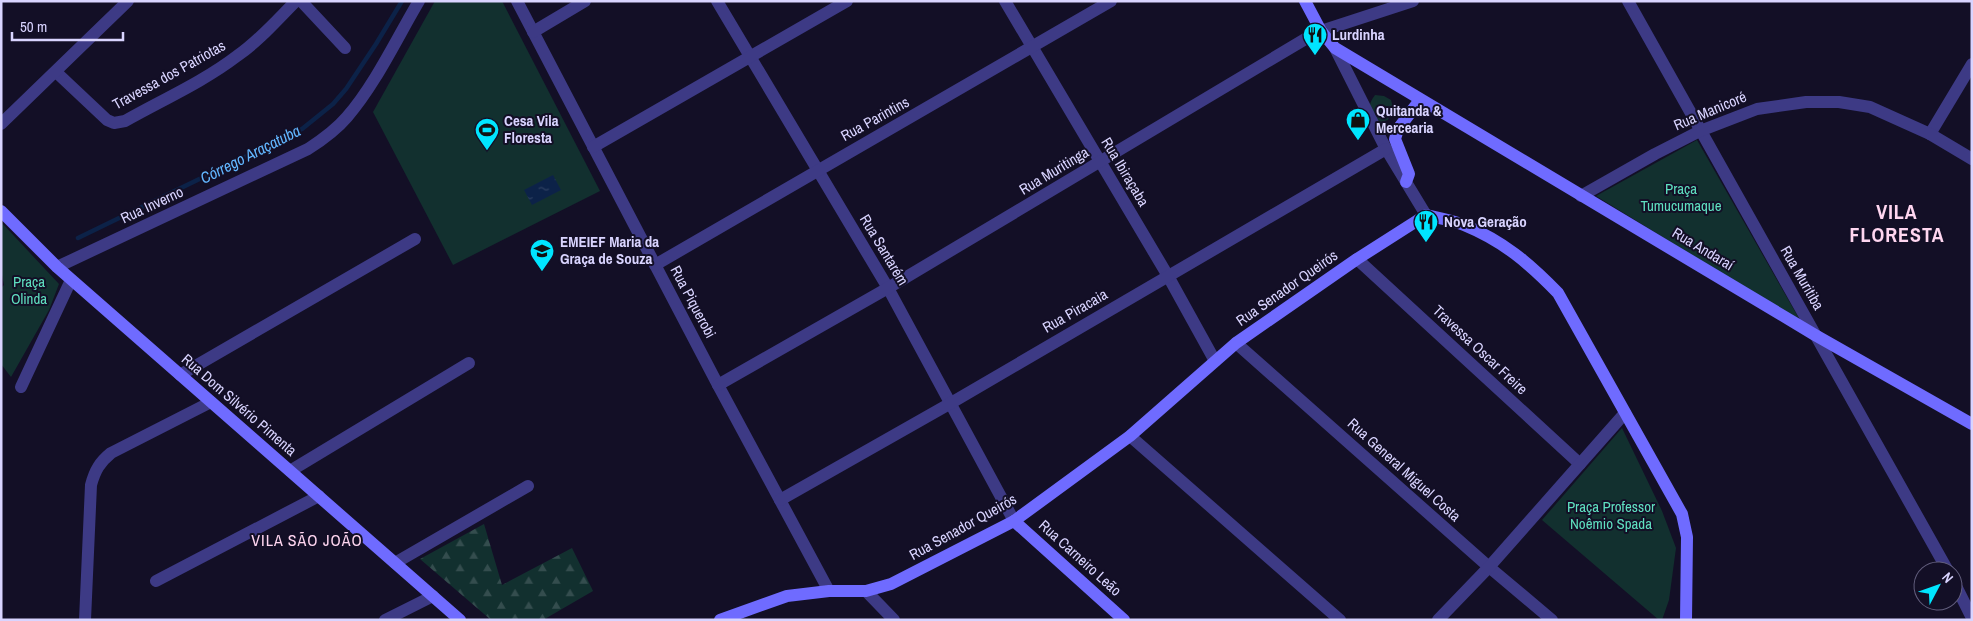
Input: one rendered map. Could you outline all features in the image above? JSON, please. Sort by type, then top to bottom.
[{"type":"street","points":[[1,124],[128,1]]},
{"type":"street","name":"Travessa dos Patriotas","points":[[56,72],[107,120],[114,123],[125,121],[238,56],[252,45],[296,1]]},
{"type":"street","points":[[301,1],[344,48]]},
{"type":"street","name":"Rua Inverno","points":[[57,267],[308,149],[326,137],[346,118],[363,97],[419,1]]},
{"type":"street","name":"Rua Piquerobi","points":[[517,1],[718,385],[829,591]]},
{"type":"street","points":[[533,32],[585,1]]},
{"type":"street","name":"Rua Santarém","points":[[717,1],[888,288],[1014,521]]},
{"type":"street","points":[[593,147],[847,1]]},
{"type":"street","name":"Rua Ibiraçaba","points":[[1005,1],[1168,276],[1215,361]]},
{"type":"street","name":"Rua Parintins","points":[[655,265],[1034,48],[1112,1]]},
{"type":"street","name":"Rua Andaraí","points":[[1304,1],[1321,31],[1335,48],[1815,335],[1972,424]]},
{"type":"street","name":"Rua Muritinga","points":[[718,385],[888,288],[1321,31],[1413,1]]},
{"type":"street","name":"Rua Muritiba","points":[[1628,1],[1942,561]]},
{"type":"street","points":[[1335,48],[1386,149],[1426,215],[1463,225],[1507,247],[1532,266],[1558,293],[1682,514],[1687,537],[1686,620]]},
{"type":"street","points":[[1930,134],[1972,64]]},
{"type":"street","points":[[1406,182],[1409,174],[1395,139],[1398,129],[1420,100]]},
{"type":"street","name":"Rua Manicoré","points":[[1581,196],[1700,131],[1757,109],[1806,102],[1839,102],[1870,107],[1930,134],[1972,159]]},
{"type":"street","name":"Rua Piracaia","points":[[780,500],[951,403],[1386,149]]},
{"type":"street","name":"Rua Dom Silvério Pimenta","points":[[1,211],[71,280],[460,620]]},
{"type":"street","name":"Rua Senador Queirós","points":[[720,620],[787,596],[829,591],[866,591],[891,584],[1014,521],[1130,436],[1236,343],[1357,259],[1426,215]]},
{"type":"street","points":[[180,375],[415,239]]},
{"type":"street","name":"Travessa Oscar Freire","points":[[1357,259],[1580,464]]},
{"type":"street","points":[[21,387],[71,280]]},
{"type":"street","name":"Rua General Miguel Costa","points":[[1236,343],[1489,567],[1552,620]]},
{"type":"street","points":[[290,472],[469,363]]},
{"type":"street","points":[[84,620],[94,472],[100,462],[111,453],[211,402]]},
{"type":"street","points":[[1438,620],[1489,567],[1625,413]]},
{"type":"street","points":[[1130,436],[1340,620]]},
{"type":"street","points":[[395,564],[528,486]]},
{"type":"street","points":[[156,581],[318,496]]},
{"type":"street","name":"Rua Carneiro Leão","points":[[1014,521],[1124,620]]},
{"type":"street","points":[[866,591],[894,620]]},
{"type":"street","points":[[385,620],[433,596]]},
{"type":"street","points":[[1963,600],[1972,618]]},
{"type":"green space","name":"Cesa Vila Floresta","points":[[435,1],[502,1],[600,191],[453,265],[373,112]]},
{"type":"green space","points":[[1375,95],[1384,96],[1391,100],[1393,108],[1388,120],[1381,122],[1371,114],[1370,103]]},
{"type":"green space","name":"Praça Tumucumaque","points":[[1697,140],[1801,322],[1596,196]]},
{"type":"green space","name":"Praça Olinda","points":[[1,222],[59,284],[49,310],[11,377],[1,364],[1,288],[4,285],[1,270]]},
{"type":"green space","name":"Praça Professor Noêmio Spada","points":[[1622,428],[1662,511],[1676,548],[1669,600],[1662,620],[1659,620],[1542,520]]},
{"type":"green space","points":[[484,524],[502,585],[572,548],[593,591],[543,620],[491,620],[420,559]]},
{"type":"water","points":[[553,175],[561,190],[532,205],[524,190]]},
{"type":"waterway","name":"Córrego Araçatuba","points":[[78,238],[302,129],[333,104],[346,89],[402,1]]},
{"type":"place","name":"Lurdinha","points":[[1315,56]]},
{"type":"place","name":"Quitanda & Mercearia","points":[[1358,141]]},
{"type":"place","name":"Cesa Vila Floresta","points":[[487,151]]},
{"type":"place","name":"Nova Geração","points":[[1426,243]]},
{"type":"place","name":"EMEIEF Maria da Graça de Souza","points":[[542,272]]},
{"type":"district","name":"VILA FLORESTA","points":[[1897,224]]},
{"type":"district","name":"VILA SÃO JOÃO","points":[[307,540]]}]
